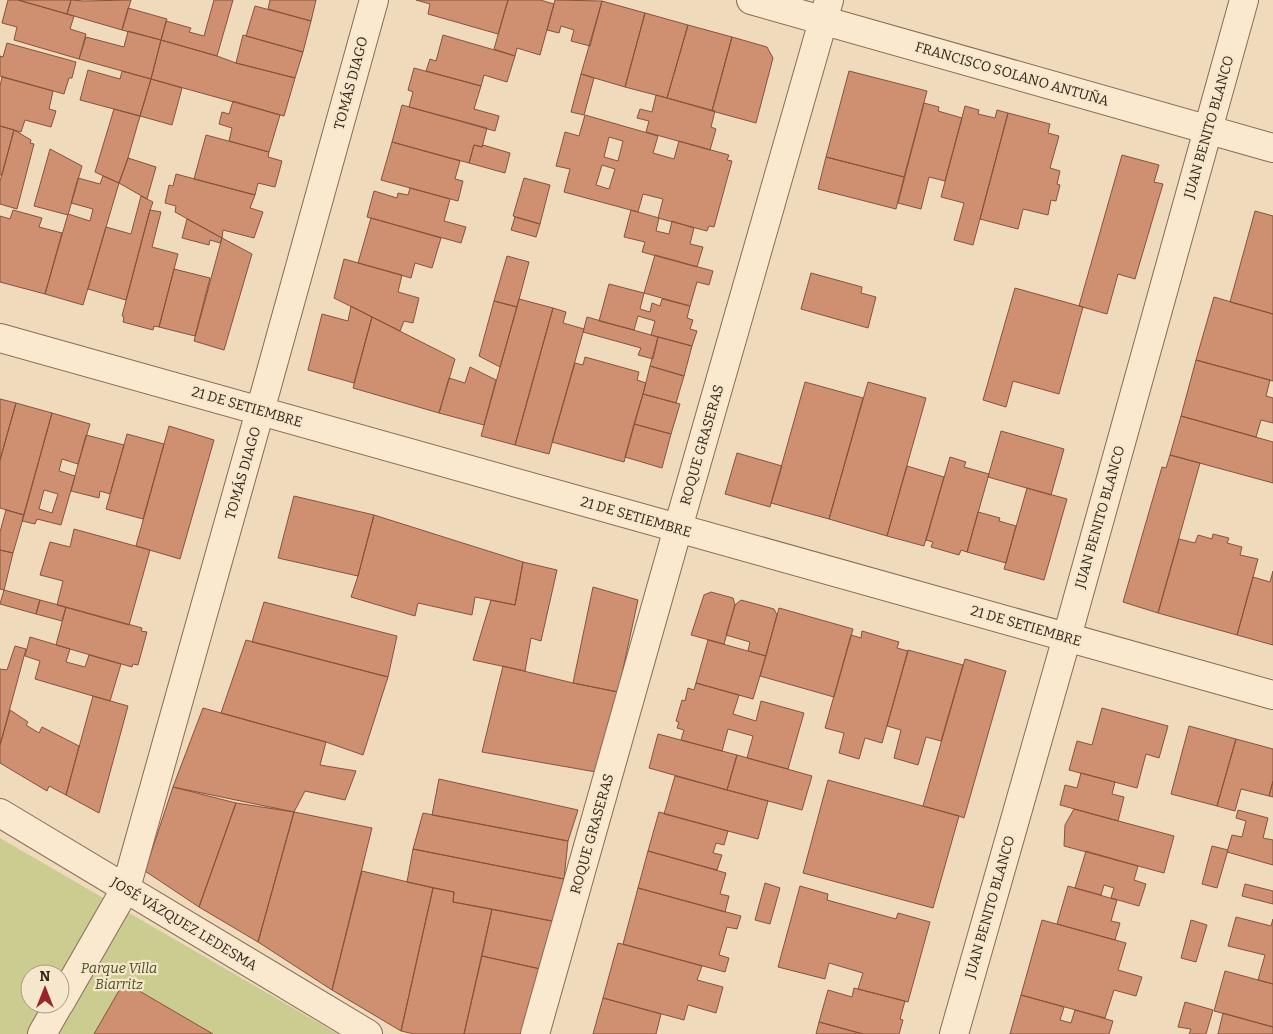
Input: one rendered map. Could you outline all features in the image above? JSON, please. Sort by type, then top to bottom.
[{"type":"street","name":"TOMÁS DIAGO","points":[[70,986],[126,888],[374,0]]},
{"type":"street","name":"FRANCISCO SOLANO ANTUÑA","points":[[751,0],[826,10],[1209,130],[1273,148]]},
{"type":"street","name":"JUAN BENITO BLANCO","points":[[954,1034],[1067,637],[1244,0]]},
{"type":"street","name":"ROQUE GRASERAS","points":[[535,1034],[826,10]]},
{"type":"street","name":"21 DE SETIEMBRE","points":[[0,338],[1273,695]]},
{"type":"street","name":"JOSÉ VÁZQUEZ LEDESMA","points":[[0,813],[368,1034]]},
{"type":"street","name":"TOMÁS DIAGO","points":[[42,1034],[54,1014]]},
{"type":"green space","name":"Parque Villa Biarritz","points":[[0,838],[338,1034],[0,1034]]},
{"type":"building","points":[[8,0],[18,0],[74,16],[70,29],[86,34],[79,59],[14,40],[17,27],[2,23]]},
{"type":"building","points":[[18,0],[71,0],[67,14]]},
{"type":"building","points":[[71,0],[131,0],[122,30],[67,14]]},
{"type":"building","points":[[214,0],[233,0],[217,56],[161,40],[166,21],[191,28],[189,32],[204,36]]},
{"type":"building","points":[[270,0],[316,0],[311,21],[268,9]]},
{"type":"building","points":[[416,0],[508,0],[498,34],[428,14],[430,4]]},
{"type":"building","points":[[508,0],[540,0],[554,4],[540,55],[517,48],[515,56],[494,49]]},
{"type":"building","points":[[555,0],[602,1],[590,46],[571,41],[574,30],[561,26],[559,33],[547,30]]},
{"type":"building","points":[[602,1],[645,13],[625,87],[581,74]]},
{"type":"building","points":[[255,6],[311,21],[303,52],[246,36]]},
{"type":"building","points":[[128,8],[167,19],[161,40],[122,30]]},
{"type":"building","points":[[645,13],[688,25],[667,98],[625,87]]},
{"type":"building","points":[[688,25],[732,37],[712,111],[667,98]]},
{"type":"building","points":[[128,31],[161,40],[151,79],[79,59],[86,37],[124,47]]},
{"type":"building","points":[[243,35],[303,52],[295,78],[236,63]]},
{"type":"building","points":[[443,35],[515,56],[507,82],[484,75],[481,86],[426,71],[430,59],[436,61]]},
{"type":"building","points":[[732,37],[767,47],[773,58],[756,123],[712,111]]},
{"type":"building","points":[[161,40],[236,63],[295,78],[284,116],[151,79]]},
{"type":"building","points":[[7,43],[76,62],[72,78],[69,78],[64,94],[0,76],[0,56],[3,57]]},
{"type":"building","points":[[414,68],[481,86],[474,109],[499,116],[495,131],[409,107],[413,92],[408,90]]},
{"type":"building","points":[[88,70],[120,79],[122,71],[151,79],[140,116],[80,100]]},
{"type":"building","points":[[849,71],[927,91],[904,177],[826,157]]},
{"type":"building","points":[[581,74],[594,78],[584,115],[571,112]]},
{"type":"building","points":[[2,77],[53,91],[49,109],[56,111],[51,127],[25,120],[21,132],[0,126],[0,86]]},
{"type":"building","points":[[151,79],[182,88],[172,125],[140,116]]},
{"type":"building","points":[[656,95],[715,111],[711,127],[716,129],[710,150],[646,132],[649,121],[637,118],[640,109],[652,112]]},
{"type":"building","points":[[233,101],[280,115],[269,152],[229,141],[232,128],[219,124],[222,112],[229,114]]},
{"type":"building","points":[[924,103],[939,107],[938,111],[962,118],[945,181],[929,177],[921,209],[898,203]]},
{"type":"building","points":[[402,105],[487,128],[482,147],[474,145],[469,163],[392,142]]},
{"type":"building","points":[[965,106],[979,110],[978,114],[995,118],[997,110],[1008,113],[973,245],[954,240],[964,203],[941,197]]},
{"type":"building","points":[[114,109],[140,116],[119,183],[95,172]]},
{"type":"building","points":[[1008,113],[1050,124],[1048,133],[1059,136],[1050,168],[1060,171],[1057,184],[1060,185],[1056,201],[1051,200],[1048,215],[1023,209],[1018,229],[980,219]]},
{"type":"building","points":[[585,115],[658,136],[653,153],[674,159],[679,141],[729,155],[727,160],[732,161],[714,227],[709,226],[707,231],[658,218],[663,199],[643,194],[638,212],[564,192],[570,169],[556,166],[565,132],[579,136]],"holes":[[[609,137],[623,141],[618,161],[604,157]],[[602,165],[615,169],[609,189],[596,185]]]},
{"type":"building","points":[[0,126],[14,130],[2,175],[0,175]]},
{"type":"building","points":[[14,130],[31,140],[30,143],[34,144],[17,209],[0,204],[0,181]]},
{"type":"building","points":[[206,135],[269,152],[268,157],[282,161],[275,187],[258,183],[255,195],[194,179]]},
{"type":"building","points":[[392,142],[460,161],[455,179],[463,181],[458,201],[381,180]]},
{"type":"building","points":[[474,145],[482,147],[483,145],[510,153],[505,173],[469,163]]},
{"type":"building","points":[[50,149],[82,166],[68,215],[34,206]]},
{"type":"building","points":[[1122,155],[1159,165],[1154,182],[1163,184],[1135,279],[1118,274],[1107,314],[1079,306]]},
{"type":"building","points":[[826,157],[904,177],[896,209],[818,189]]},
{"type":"building","points":[[128,158],[156,167],[147,199],[119,183]]},
{"type":"building","points":[[176,174],[255,195],[250,208],[263,212],[254,238],[223,230],[222,238],[175,212],[176,206],[165,203],[169,185],[173,186]]},
{"type":"building","points":[[103,176],[119,183],[83,305],[45,294],[68,214],[90,221],[93,209],[71,203],[78,178],[100,184]]},
{"type":"building","points":[[524,178],[550,185],[540,224],[513,216]]},
{"type":"building","points":[[410,188],[450,199],[444,221],[466,227],[461,243],[367,217],[374,191],[397,198],[398,193],[408,195]]},
{"type":"building","points":[[141,196],[153,202],[126,300],[88,289],[106,227],[131,234]]},
{"type":"building","points":[[13,210],[42,218],[39,227],[62,233],[45,294],[0,282],[0,216],[10,219]]},
{"type":"building","points":[[150,210],[161,212],[152,247],[178,254],[159,327],[154,326],[153,330],[123,322],[124,317],[122,316]]},
{"type":"building","points":[[631,210],[659,218],[656,231],[669,234],[672,221],[694,228],[690,244],[703,247],[697,267],[642,252],[645,242],[624,237]]},
{"type":"building","points":[[1255,211],[1273,216],[1273,314],[1230,302]]},
{"type":"building","points":[[515,217],[540,224],[536,237],[511,230]]},
{"type":"building","points":[[371,218],[441,238],[432,268],[415,263],[411,278],[358,263]]},
{"type":"building","points":[[187,219],[222,238],[220,243],[210,240],[209,245],[182,238]]},
{"type":"building","points":[[222,238],[252,254],[224,350],[194,341]]},
{"type":"building","points":[[655,255],[713,271],[709,285],[697,282],[690,306],[644,293]]},
{"type":"building","points":[[507,256],[529,262],[517,307],[494,301]]},
{"type":"building","points":[[344,259],[402,275],[398,292],[419,298],[413,323],[404,321],[400,331],[334,298]]},
{"type":"building","points":[[174,269],[210,278],[195,336],[159,327]]},
{"type":"building","points":[[811,273],[862,287],[861,293],[876,297],[868,328],[801,309]]},
{"type":"building","points":[[609,284],[644,293],[640,309],[650,312],[652,303],[660,306],[662,299],[690,306],[687,318],[693,320],[690,329],[697,331],[692,346],[651,335],[655,321],[638,316],[634,330],[599,321]]},
{"type":"building","points":[[1015,288],[1083,307],[1059,394],[1013,381],[1006,407],[983,400]]},
{"type":"building","points":[[1214,297],[1273,314],[1273,381],[1196,360]]},
{"type":"building","points":[[519,299],[553,308],[515,445],[481,436]]},
{"type":"building","points":[[494,301],[517,307],[500,367],[479,356]]},
{"type":"building","points":[[351,306],[372,317],[354,383],[308,370],[322,314],[348,321]]},
{"type":"building","points":[[553,308],[566,312],[563,323],[584,329],[549,454],[515,445]]},
{"type":"building","points":[[372,317],[455,359],[439,413],[353,388]]},
{"type":"building","points":[[587,317],[658,337],[653,359],[638,355],[641,348],[583,332]]},
{"type":"building","points":[[658,337],[692,346],[684,376],[650,366]]},
{"type":"building","points":[[585,357],[639,372],[637,380],[646,383],[624,462],[552,442],[575,363],[583,365]]},
{"type":"building","points":[[1196,360],[1270,380],[1266,396],[1273,398],[1273,423],[1261,420],[1256,437],[1181,416]]},
{"type":"building","points":[[650,366],[684,376],[676,403],[643,394]]},
{"type":"building","points":[[470,367],[496,380],[484,425],[439,413],[449,378],[465,383]]},
{"type":"building","points":[[805,382],[863,398],[829,519],[771,503]]},
{"type":"building","points":[[868,382],[926,398],[887,536],[829,519]]},
{"type":"building","points":[[643,394],[680,404],[671,434],[634,424]]},
{"type":"building","points":[[0,399],[16,403],[0,460]]},
{"type":"building","points":[[16,403],[52,413],[24,515],[0,508],[0,460]]},
{"type":"building","points":[[52,413],[90,424],[78,464],[62,459],[59,471],[75,476],[61,525],[37,519],[35,524],[22,521]],"holes":[[[44,490],[58,494],[52,513],[39,509]]]},
{"type":"building","points":[[1181,416],[1273,442],[1273,483],[1170,455]]},
{"type":"building","points":[[634,424],[671,434],[662,468],[625,457]]},
{"type":"building","points":[[169,426],[214,440],[180,559],[136,546]]},
{"type":"building","points":[[1001,431],[1064,449],[1051,495],[988,477]]},
{"type":"building","points":[[127,434],[164,444],[143,519],[106,509]]},
{"type":"building","points":[[86,435],[124,445],[110,494],[100,491],[99,498],[71,491]]},
{"type":"building","points":[[737,453],[782,466],[770,507],[725,494]]},
{"type":"building","points":[[1170,455],[1200,463],[1158,613],[1123,602],[1162,467],[1166,468]]},
{"type":"building","points":[[950,457],[966,462],[964,467],[989,474],[967,552],[961,550],[959,555],[931,547],[933,542],[926,540]]},
{"type":"building","points":[[907,466],[944,477],[924,546],[887,536]]},
{"type":"building","points":[[1027,488],[1067,499],[1044,580],[1004,569]]},
{"type":"building","points":[[294,496],[374,515],[358,576],[278,558]]},
{"type":"building","points":[[6,510],[24,515],[13,553],[0,550],[0,532]]},
{"type":"building","points":[[978,512],[1000,518],[999,521],[1016,526],[1006,563],[967,552]]},
{"type":"building","points":[[374,515],[523,562],[515,605],[475,597],[472,615],[418,603],[415,616],[351,597]]},
{"type":"building","points":[[74,529],[150,550],[129,625],[57,605],[63,581],[40,575],[50,542],[70,547]]},
{"type":"building","points":[[1213,534],[1229,538],[1227,543],[1242,547],[1240,555],[1258,559],[1237,635],[1158,613],[1179,539],[1195,543],[1198,535],[1212,539]]},
{"type":"building","points":[[0,550],[13,553],[4,590],[0,589]]},
{"type":"building","points":[[523,562],[557,570],[541,641],[531,638],[525,671],[473,660],[491,600],[515,605]]},
{"type":"building","points":[[1273,571],[1273,645],[1237,635],[1253,577],[1270,582]]},
{"type":"building","points":[[593,587],[638,600],[618,692],[573,683]]},
{"type":"building","points":[[4,590],[40,600],[36,614],[0,604]]},
{"type":"building","points":[[711,592],[733,598],[735,605],[724,644],[691,635],[704,595]]},
{"type":"building","points":[[40,600],[66,607],[62,621],[36,614]]},
{"type":"building","points":[[741,600],[774,609],[777,615],[766,656],[748,651],[750,642],[726,635],[735,605]]},
{"type":"building","points":[[264,602],[397,636],[388,677],[252,642]]},
{"type":"building","points":[[66,607],[142,628],[141,631],[147,632],[138,665],[133,664],[132,667],[56,645]]},
{"type":"building","points":[[779,608],[853,629],[834,697],[760,676]]},
{"type":"building","points":[[862,631],[899,642],[897,648],[908,651],[882,743],[865,738],[859,759],[839,753],[844,733],[825,728],[851,635],[861,638]]},
{"type":"building","points":[[30,637],[70,649],[66,662],[85,667],[89,655],[121,664],[110,701],[35,679],[40,661],[25,656]]},
{"type":"building","points":[[246,640],[388,677],[363,755],[326,742],[221,713]]},
{"type":"building","points":[[708,640],[766,656],[753,699],[696,683]]},
{"type":"building","points":[[15,646],[26,649],[0,745],[0,669],[7,670]]},
{"type":"building","points":[[908,650],[963,665],[941,741],[926,737],[918,765],[894,758],[901,730],[887,726]]},
{"type":"building","points":[[965,659],[1006,671],[964,818],[923,806]]},
{"type":"building","points":[[503,666],[618,692],[596,772],[482,752]]},
{"type":"building","points":[[696,683],[739,695],[733,714],[756,721],[761,701],[804,713],[788,769],[747,758],[753,736],[728,729],[722,751],[681,740],[684,730],[677,728],[679,722],[676,721],[682,700],[685,701],[688,688],[694,690]]},
{"type":"building","points":[[93,696],[128,706],[99,813],[66,795]]},
{"type":"building","points":[[203,708],[326,742],[320,765],[356,771],[345,800],[305,791],[294,812],[173,787]]},
{"type":"building","points":[[1102,708],[1168,726],[1159,758],[1146,754],[1137,788],[1069,770],[1077,741],[1092,745]]},
{"type":"building","points":[[10,710],[28,722],[26,725],[39,733],[42,727],[79,746],[66,795],[49,786],[47,791],[0,763],[0,745]]},
{"type":"building","points":[[1189,726],[1236,739],[1217,806],[1171,794]]},
{"type":"building","points":[[658,734],[737,755],[727,790],[649,768]]},
{"type":"building","points":[[1236,739],[1273,749],[1273,781],[1269,796],[1241,789],[1235,811],[1217,806]]},
{"type":"building","points":[[737,755],[812,776],[802,810],[727,790]]},
{"type":"building","points":[[1081,773],[1115,782],[1112,794],[1124,797],[1118,821],[1060,805],[1065,785],[1077,788]]},
{"type":"building","points":[[675,776],[768,801],[758,839],[664,814]]},
{"type":"building","points":[[439,779],[578,810],[568,841],[432,815]]},
{"type":"building","points":[[828,780],[959,816],[933,908],[803,873]]},
{"type":"building","points":[[1273,781],[1273,797],[1269,796]]},
{"type":"building","points":[[173,787],[236,803],[199,907],[145,871]]},
{"type":"building","points":[[236,803],[294,812],[258,942],[199,907]]},
{"type":"building","points":[[1074,809],[1174,836],[1164,873],[1064,846],[1065,825]]},
{"type":"building","points":[[1238,810],[1268,818],[1263,838],[1273,840],[1273,865],[1227,852],[1232,835],[1242,837],[1246,821],[1236,818]]},
{"type":"building","points":[[294,812],[372,828],[332,990],[258,942]]},
{"type":"building","points":[[659,812],[728,831],[724,845],[716,843],[713,853],[722,855],[717,870],[648,851]]},
{"type":"building","points":[[423,813],[568,841],[564,879],[413,849]]},
{"type":"building","points":[[1212,846],[1228,850],[1217,888],[1202,884]]},
{"type":"building","points":[[413,849],[564,879],[557,922],[453,902],[454,892],[407,882]]},
{"type":"building","points":[[648,851],[726,873],[720,894],[729,896],[725,912],[638,888]]},
{"type":"building","points":[[1086,851],[1138,866],[1134,880],[1146,884],[1139,906],[1111,898],[1114,888],[1104,885],[1101,895],[1075,888]]},
{"type":"building","points":[[362,871],[433,888],[401,1031],[332,990]]},
{"type":"building","points":[[765,883],[780,888],[770,924],[755,920]]},
{"type":"building","points":[[1245,884],[1273,891],[1273,904],[1242,896]]},
{"type":"building","points":[[800,886],[828,894],[827,900],[896,919],[898,913],[930,922],[908,1002],[858,989],[863,973],[829,963],[825,979],[778,967]]},
{"type":"building","points":[[1068,886],[1117,900],[1111,921],[1120,923],[1115,940],[1057,924]]},
{"type":"building","points":[[433,888],[454,892],[453,902],[492,909],[464,1034],[414,1034],[401,1031]]},
{"type":"building","points":[[638,888],[741,916],[737,929],[727,927],[719,955],[729,958],[725,972],[623,944]]},
{"type":"building","points":[[492,909],[557,922],[545,970],[482,956]]},
{"type":"building","points":[[1236,917],[1271,926],[1273,919],[1273,984],[1258,980],[1265,955],[1228,946]]},
{"type":"building","points":[[1042,920],[1126,943],[1118,970],[1142,977],[1136,996],[1114,990],[1105,1018],[1021,995]]},
{"type":"building","points":[[1191,920],[1207,925],[1196,962],[1181,958]]},
{"type":"building","points":[[618,943],[702,966],[697,980],[723,987],[716,1013],[688,1005],[684,1020],[603,998]]},
{"type":"building","points":[[482,956],[545,970],[531,1034],[464,1034]]},
{"type":"building","points":[[1225,971],[1273,984],[1273,1027],[1214,1011]]},
{"type":"building","points":[[124,982],[213,1034],[94,1034]]},
{"type":"building","points":[[854,988],[905,1001],[900,1019],[903,1020],[899,1034],[863,1034],[819,1022],[828,990],[852,997]]},
{"type":"building","points":[[1021,995],[1064,1007],[1060,1020],[1071,1023],[1075,1010],[1113,1021],[1109,1034],[1010,1034]]},
{"type":"building","points":[[603,998],[661,1014],[656,1034],[593,1034]]},
{"type":"building","points":[[1185,1002],[1213,1010],[1206,1034],[1189,1034],[1191,1029],[1178,1027]]},
{"type":"building","points":[[1223,1013],[1273,1027],[1273,1034],[1218,1034]]},
{"type":"building","points":[[819,1022],[863,1034],[816,1034]]}]
